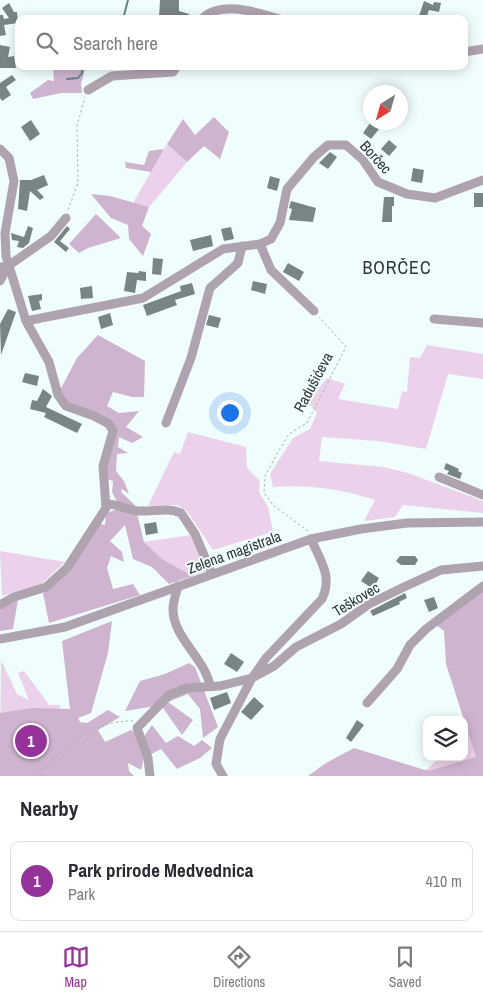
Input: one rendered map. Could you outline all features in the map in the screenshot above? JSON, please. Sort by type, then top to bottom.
[{"type":"street","points":[[205,15],[208,12],[233,6],[265,15]]},
{"type":"street","points":[[468,51],[483,49]]},
{"type":"street","points":[[88,90],[112,76],[173,72],[174,70]]},
{"type":"street","name":"Borčec","points":[[260,244],[270,238],[280,223],[287,189],[314,157],[328,145],[346,145],[363,160],[378,182],[407,194],[435,198],[483,180]]},
{"type":"street","points":[[0,150],[9,158],[14,181],[5,233],[4,263],[0,281]]},
{"type":"street","points":[[4,263],[51,236],[66,218]]},
{"type":"street","points":[[26,321],[143,298],[223,249],[260,244],[271,270],[314,312]]},
{"type":"street","points":[[166,424],[191,358],[210,288],[238,263],[242,246]]},
{"type":"street","points":[[0,604],[46,586],[67,568],[106,508],[103,466],[113,431],[109,424],[94,416],[66,406],[58,395],[49,362],[26,321],[4,263]]},
{"type":"street","points":[[434,318],[483,323]]},
{"type":"street","points":[[439,477],[483,495]]},
{"type":"street","points":[[107,504],[116,504],[136,511],[166,510],[182,513],[195,534],[212,574]]},
{"type":"street","name":"Zelena magistrala","points":[[0,639],[65,627],[310,539],[361,529],[407,523],[483,522]]},
{"type":"street","points":[[223,776],[216,764],[220,739],[252,678],[266,658],[322,599],[327,588],[327,577],[310,539]]},
{"type":"street","name":"Teškovec","points":[[141,721],[169,695],[187,688],[220,686],[252,678],[274,666],[296,647],[341,624],[369,604],[441,570],[483,566]]},
{"type":"street","points":[[178,586],[173,610],[184,642],[208,675],[210,686]]},
{"type":"street","points":[[367,702],[397,669],[410,646],[426,629],[483,586]]},
{"type":"street","points":[[141,721],[137,728],[148,758],[150,776]]},
{"type":"path","points":[[66,218],[78,183],[77,126],[88,90]]},
{"type":"path","name":"Radušićeva","points":[[310,539],[307,530],[274,506],[264,493],[265,476],[278,452],[289,434],[307,424],[346,346],[314,312]]},
{"type":"path","points":[[33,776],[49,764],[64,748],[92,728],[124,721],[141,721]]},
{"type":"shaded area","points":[[53,70],[85,70],[81,84],[82,93],[61,93],[33,99],[30,93],[48,80],[54,81]]},
{"type":"shaded area","points":[[214,117],[229,132],[220,159],[204,146],[187,162],[167,144],[183,119],[195,135]]},
{"type":"shaded area","points":[[167,144],[187,162],[149,207],[133,203]]},
{"type":"shaded area","points":[[164,149],[151,172],[126,168],[125,162],[144,165],[149,151]]},
{"type":"shaded area","points":[[91,194],[110,196],[149,207],[142,226],[151,234],[143,256],[129,239],[128,225],[111,218]]},
{"type":"shaded area","points":[[96,214],[121,238],[88,248],[79,253],[69,244]]},
{"type":"shaded area","points":[[98,335],[145,361],[144,397],[132,397],[113,392],[107,406],[119,413],[139,411],[126,427],[143,437],[132,443],[119,437],[118,447],[128,453],[117,454],[116,471],[124,481],[129,494],[122,489],[121,492],[135,505],[144,542],[162,559],[193,576],[169,584],[152,567],[133,559],[125,525],[110,541],[122,552],[124,562],[111,556],[107,568],[113,589],[133,584],[140,595],[49,623],[43,593],[68,571],[99,524],[105,525],[106,514],[120,507],[112,492],[113,481],[107,479],[106,465],[116,428],[69,404],[59,392],[77,358]]},
{"type":"shaded area","points":[[427,345],[483,354],[483,379],[448,374],[426,449],[378,441],[322,437],[319,461],[383,467],[408,473],[483,501],[483,513],[403,505],[395,517],[364,521],[375,500],[325,488],[273,487],[270,474],[293,438],[310,429],[317,413],[310,404],[318,389],[327,378],[345,384],[338,399],[398,409],[402,391],[407,392],[410,357],[420,358]]},
{"type":"shaded area","points":[[188,432],[246,447],[247,468],[260,481],[259,492],[268,507],[273,532],[213,550],[187,511],[177,505],[148,506],[174,452],[180,454]]},
{"type":"shaded area","points":[[191,535],[208,570],[193,576],[162,559],[144,542]]},
{"type":"shaded area","points":[[0,551],[65,562],[41,584],[2,596]]},
{"type":"shaded area","points":[[483,590],[483,776],[308,776],[326,763],[354,748],[428,771],[468,761],[476,757],[468,732],[468,716],[463,716],[446,664],[444,631],[436,625]]},
{"type":"shaded area","points":[[18,600],[13,629],[0,631],[0,610]]},
{"type":"shaded area","points":[[112,621],[108,653],[91,713],[78,718],[80,722],[87,723],[108,710],[120,717],[98,730],[105,742],[131,730],[143,738],[152,725],[166,743],[178,736],[194,746],[202,740],[212,748],[200,758],[177,769],[161,749],[144,758],[141,770],[128,763],[129,771],[134,776],[0,776],[0,713],[32,708],[70,709],[62,641]]},
{"type":"shaded area","points":[[1,660],[17,694],[29,700],[18,673],[24,671],[49,705],[60,705],[62,776],[0,776]]},
{"type":"shaded area","points":[[189,663],[195,667],[218,727],[203,738],[200,709],[188,694],[168,702],[193,720],[182,735],[161,705],[125,711],[140,681],[165,674]]},
{"type":"shaded area","points":[[483,720],[483,776],[419,776],[436,761],[468,761],[468,733]]},
{"type":"building","points":[[160,0],[179,0],[179,11],[189,14],[189,15],[159,15]]},
{"type":"building","points":[[424,1],[433,5],[434,2],[441,3],[439,12],[429,10],[427,15],[419,15]]},
{"type":"building","points":[[9,3],[17,15],[15,15],[15,23],[4,25],[6,35],[0,36],[0,15],[3,15],[4,19],[9,18],[2,8]]},
{"type":"building","points":[[0,45],[10,47],[8,57],[14,56],[15,68],[0,68]]},
{"type":"building","points":[[12,75],[16,80],[6,87],[11,95],[2,101],[0,98],[0,83]]},
{"type":"building","points":[[31,120],[40,134],[30,141],[21,127]]},
{"type":"building","points":[[365,130],[378,130],[371,139],[363,133]]},
{"type":"building","points":[[389,140],[397,147],[389,156],[381,149]]},
{"type":"building","points":[[330,152],[337,157],[328,169],[319,163]]},
{"type":"building","points":[[413,168],[424,170],[422,183],[411,181]]},
{"type":"building","points":[[44,175],[48,185],[37,190],[44,197],[40,200],[30,191],[27,211],[18,209],[20,180],[31,180]]},
{"type":"building","points":[[270,176],[280,179],[277,191],[267,188]]},
{"type":"building","points":[[474,193],[483,193],[483,207],[474,207]]},
{"type":"building","points":[[384,197],[394,197],[392,222],[382,222]]},
{"type":"building","points":[[291,201],[316,208],[313,222],[289,220],[292,209],[289,208]]},
{"type":"building","points":[[28,226],[33,228],[29,243],[23,248],[17,247],[19,241],[12,240],[11,233],[24,237]]},
{"type":"building","points":[[67,226],[70,229],[60,241],[69,248],[66,252],[54,242]]},
{"type":"building","points":[[231,227],[234,239],[224,241],[221,229]]},
{"type":"building","points":[[211,235],[213,246],[193,251],[190,240]]},
{"type":"building","points":[[153,258],[163,259],[161,275],[152,274]]},
{"type":"building","points":[[288,263],[304,272],[299,281],[283,272]]},
{"type":"building","points":[[139,271],[146,272],[146,281],[137,280],[135,293],[124,291],[127,272],[138,273]]},
{"type":"building","points":[[253,281],[267,284],[265,294],[251,290]]},
{"type":"building","points":[[192,283],[195,294],[175,300],[177,305],[147,316],[143,305],[181,291],[180,286]]},
{"type":"building","points":[[92,286],[93,298],[81,299],[80,288]]},
{"type":"building","points":[[42,294],[42,300],[39,301],[41,309],[32,311],[28,296]]},
{"type":"building","points":[[8,309],[16,312],[1,355],[0,324]]},
{"type":"building","points":[[110,313],[113,325],[101,329],[98,317]]},
{"type":"building","points":[[209,315],[221,318],[218,328],[206,325]]},
{"type":"building","points":[[25,373],[39,376],[37,386],[22,382]]},
{"type":"building","points":[[43,389],[52,396],[46,407],[82,424],[77,433],[44,417],[46,413],[30,409],[32,400],[37,401]]},
{"type":"building","points":[[446,463],[459,469],[458,471],[462,473],[460,479],[447,474],[449,471],[444,469]]},
{"type":"building","points":[[156,522],[158,533],[146,535],[144,524]]},
{"type":"building","points":[[400,556],[415,556],[418,560],[415,565],[401,565],[396,561]]},
{"type":"building","points":[[368,571],[379,578],[373,589],[361,581]]},
{"type":"building","points":[[405,593],[407,598],[399,602],[400,604],[373,616],[370,611]]},
{"type":"building","points":[[434,597],[438,608],[429,612],[424,600]]},
{"type":"building","points":[[231,653],[244,662],[237,672],[224,664]]},
{"type":"building","points":[[227,692],[231,703],[214,710],[210,698]]},
{"type":"building","points":[[254,697],[264,706],[251,720],[241,712]]},
{"type":"building","points":[[357,720],[364,725],[351,742],[346,738]]},
{"type":"waterway","points":[[124,15],[128,0]]},
{"type":"waterway","points":[[67,79],[78,78],[82,70]]},
{"type":"place","name":"Park prirode Medvednica","points":[[31,741]]},
{"type":"district","name":"BORČEC","points":[[397,267]]}]
